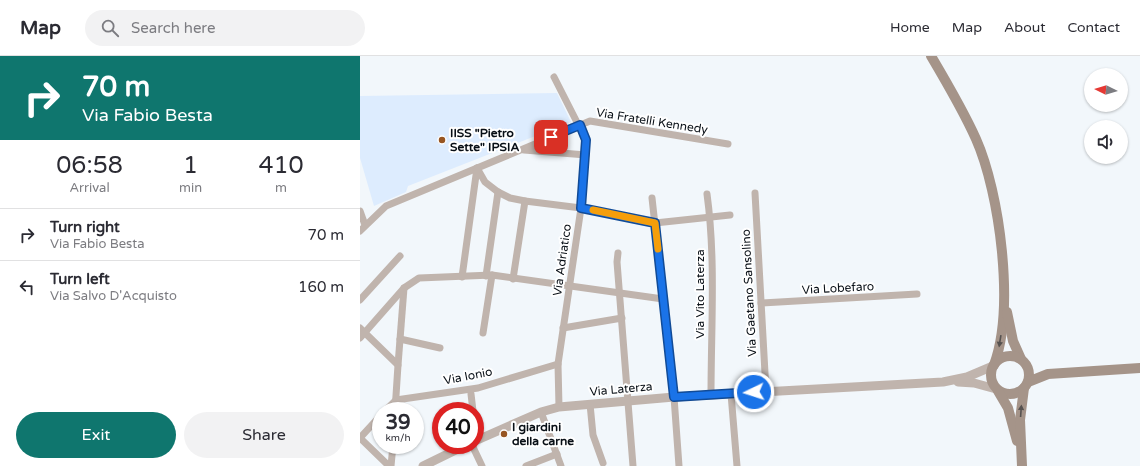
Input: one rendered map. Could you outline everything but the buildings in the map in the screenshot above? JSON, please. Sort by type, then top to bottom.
[{"type":"main road","points":[[931,56],[965,116],[983,160],[996,212],[1003,288],[1009,326],[1022,360],[1029,371],[1021,416],[1022,464]]},
{"type":"main road","points":[[1003,288],[1001,337],[991,378],[1008,408],[1022,464]]},
{"type":"main road","points":[[993,366],[1003,357],[1015,357],[1036,368],[1057,373]]},
{"type":"main road","points":[[997,390],[1009,395],[1015,394],[1026,385],[1048,374],[1140,368]]},
{"type":"street","name":"Via Adriatico","points":[[554,76],[580,125],[586,140],[581,208],[558,364],[559,407]]},
{"type":"street","name":"Via Fratelli Kennedy","points":[[363,228],[386,206],[590,121],[728,144]]},
{"type":"street","points":[[522,149],[586,155]]},
{"type":"street","points":[[477,168],[486,182],[498,192],[510,198],[525,201],[581,208],[655,223],[730,215]]},
{"type":"street","points":[[462,277],[477,168]]},
{"type":"street","points":[[483,333],[498,192]]},
{"type":"street","name":"Via Gaetano Sansolino","points":[[755,192],[766,391]]},
{"type":"street","name":"Via Vito Laterza","points":[[707,194],[710,216],[711,395]]},
{"type":"street","points":[[652,198],[674,397],[679,466]]},
{"type":"street","points":[[513,279],[525,201]]},
{"type":"street","points":[[360,211],[363,228]]},
{"type":"street","points":[[618,253],[617,262],[633,466]]},
{"type":"street","points":[[360,300],[400,256]]},
{"type":"street","points":[[398,365],[362,332],[404,288],[419,278],[489,276],[569,288],[663,299]]},
{"type":"street","points":[[396,400],[404,288]]},
{"type":"street","name":"Via Lobefaro","points":[[761,303],[917,294]]},
{"type":"street","points":[[563,328],[622,318]]},
{"type":"street","points":[[400,339],[440,348]]},
{"type":"street","name":"Via Ionio","points":[[396,400],[478,388],[558,364]]},
{"type":"street","points":[[943,382],[967,377],[993,366]]},
{"type":"street","points":[[943,382],[974,383],[997,390]]},
{"type":"street","name":"Via Laterza","points":[[484,438],[541,412],[559,407],[766,391],[943,382]]},
{"type":"street","points":[[471,394],[472,402]]},
{"type":"street","points":[[731,394],[737,466]]},
{"type":"street","points":[[590,404],[593,435],[603,463]]},
{"type":"street","points":[[541,412],[561,466]]},
{"type":"street","points":[[372,425],[360,438],[390,466]]},
{"type":"street","points":[[390,466],[392,454]]},
{"type":"street","points":[[423,466],[448,454]]},
{"type":"street","points":[[478,454],[482,466]]},
{"type":"street","points":[[526,466],[557,454]]},
{"type":"shaded area","name":"IISS \"Pietro Sette\" IPSIA","points":[[557,93],[571,122],[408,186],[406,192],[374,206],[360,158],[360,96]]},
{"type":"slow traffic","points":[[593,210],[655,223],[658,249]]},
{"type":"place","name":"IISS \"Pietro Sette\" IPSIA","points":[[442,140]]},
{"type":"place","name":"I giardini della carne","points":[[504,434]]},
{"type":"route","points":[[551,137],[580,125],[586,140],[581,208],[655,223],[674,397],[754,392]]}]
